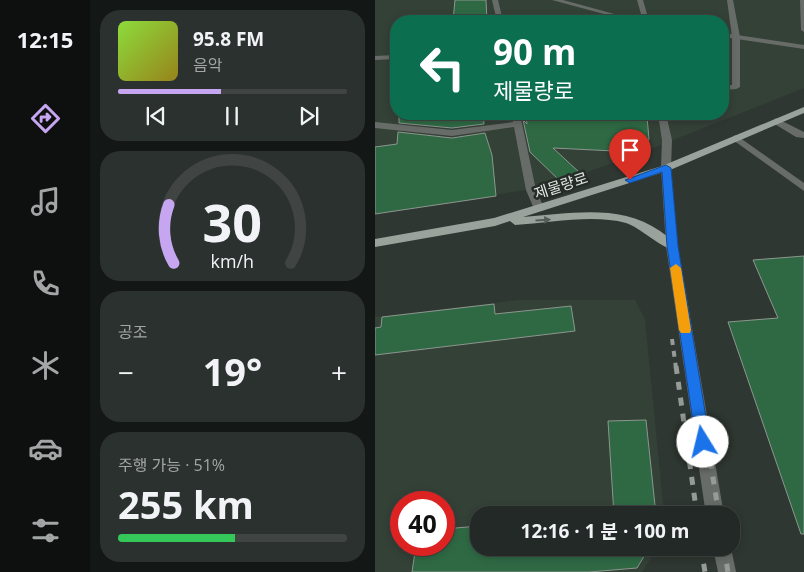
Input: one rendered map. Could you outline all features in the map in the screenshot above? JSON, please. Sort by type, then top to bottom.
[{"type":"main road","name":"제물량로","points":[[375,243],[495,222],[666,168],[804,110]]},
{"type":"main road","points":[[495,222],[605,217],[629,220],[645,227],[672,246]]},
{"type":"street","points":[[495,0],[499,15]]},
{"type":"street","points":[[555,0],[614,15]]},
{"type":"street","points":[[640,0],[644,15]]},
{"type":"street","points":[[729,88],[736,87],[736,37],[730,0]]},
{"type":"street","points":[[803,0],[804,30]]},
{"type":"street","points":[[729,36],[804,46]]},
{"type":"street","points":[[375,58],[390,57]]},
{"type":"street","points":[[517,120],[531,190],[539,208]]},
{"type":"street","points":[[663,120],[667,140],[666,168],[672,246],[714,506]]},
{"type":"street","points":[[776,121],[799,135],[804,135]]},
{"type":"street","points":[[375,125],[452,134],[517,124]]},
{"type":"street","points":[[736,138],[804,188]]},
{"type":"street","points":[[724,556],[727,572]]},
{"type":"shaded area","points":[[375,0],[804,0],[804,88],[729,118],[729,15],[390,15],[390,120],[724,120],[633,156],[544,187],[375,214]]},
{"type":"shaded area","points":[[518,300],[635,300],[645,319],[663,506],[470,506],[470,556],[652,556],[642,572],[375,572],[375,317]]},
{"type":"building","points":[[455,0],[486,0],[487,15],[454,15]]},
{"type":"building","points":[[399,120],[484,120],[484,124],[452,128],[399,123]]},
{"type":"building","points":[[523,120],[527,124],[527,120],[647,120],[649,139],[643,150],[635,152],[553,148],[580,173],[560,181],[530,152]]},
{"type":"building","points":[[398,132],[452,138],[485,133],[492,155],[496,196],[375,214],[375,147],[397,144]]},
{"type":"building","points":[[804,256],[804,534],[801,534],[728,322],[778,318],[753,260]]},
{"type":"building","points":[[494,304],[495,314],[571,306],[575,331],[375,355],[375,328],[381,327],[382,317]]},
{"type":"building","points":[[646,420],[655,506],[613,506],[608,421]]},
{"type":"building","points":[[470,527],[470,556],[644,556],[637,568],[589,572],[412,572],[414,556],[455,556],[455,528]]},
{"type":"railway","points":[[672,339],[676,368]]},
{"type":"railway","points":[[691,340],[695,368]]},
{"type":"railway","points":[[676,366],[696,506]]},
{"type":"railway","points":[[695,366],[718,506]]},
{"type":"railway","points":[[702,556],[705,572]]},
{"type":"railway","points":[[725,556],[728,572]]},
{"type":"slow traffic","points":[[676,268],[685,330]]},
{"type":"route","points":[[630,180],[666,168],[672,246],[703,442]]}]
